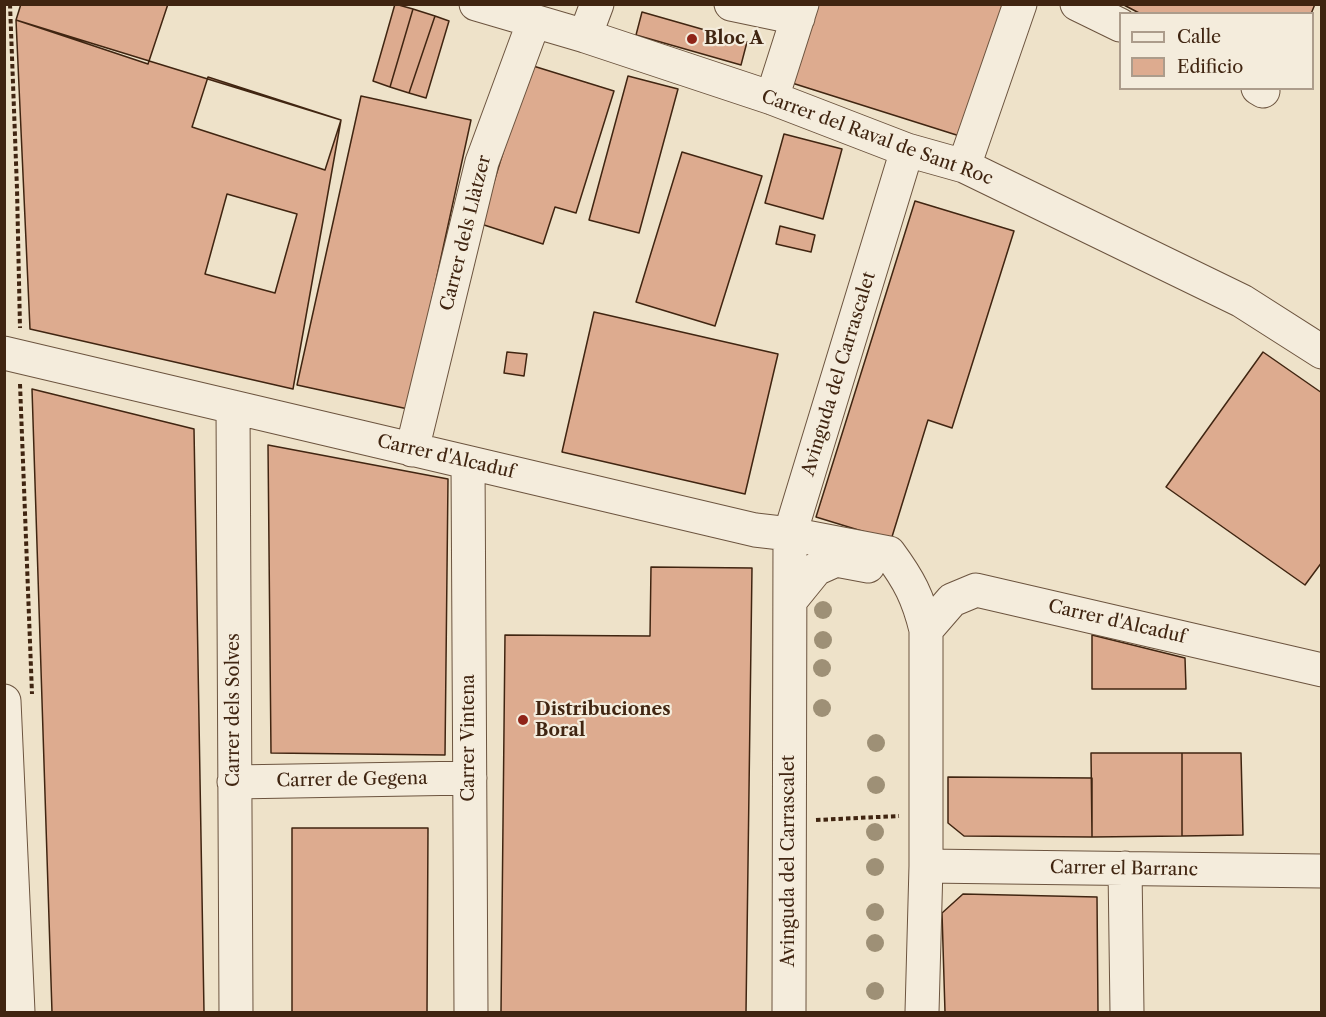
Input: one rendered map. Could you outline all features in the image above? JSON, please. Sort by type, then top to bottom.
[{"type":"street","name":"Carrer del Raval de Sant Roc","points":[[476,4],[585,36],[772,98],[907,150],[964,166],[1242,301],[1322,352]]},
{"type":"street","points":[[585,36],[597,4]]},
{"type":"street","points":[[731,4],[800,11],[772,98]]},
{"type":"street","points":[[964,166],[1020,4]]},
{"type":"street","points":[[1077,4],[1119,25]]},
{"type":"street","name":"Carrer dels Llàtzer","points":[[412,450],[482,162],[534,21]]},
{"type":"street","name":"Avinguda del Carrascalet","points":[[789,1012],[790,534],[907,150]]},
{"type":"street","name":"Carrer d'Alcaduf","points":[[12,355],[755,530],[790,534],[889,553],[906,575],[919,602],[926,630]]},
{"type":"street","name":"Carrer dels Solves","points":[[233,407],[236,1012]]},
{"type":"street","name":"Carrer Vintena","points":[[468,463],[471,1012]]},
{"type":"street","points":[[790,601],[816,569],[836,560],[875,567],[900,597],[908,615],[905,684],[926,709]]},
{"type":"street","name":"Carrer d'Alcaduf","points":[[926,630],[952,600],[976,590],[1322,669]]},
{"type":"street","points":[[922,1012],[926,866],[926,630]]},
{"type":"street","points":[[18,701],[18,1012]]},
{"type":"street","name":"Carrer de Gegena","points":[[234,782],[470,778]]},
{"type":"street","name":"Carrer el Barranc","points":[[926,866],[1322,871]]},
{"type":"street","points":[[1125,868],[1127,1012]]},
{"type":"path","points":[[9,4],[21,326],[12,355],[18,701]]},
{"type":"path","points":[[789,821],[926,814]]},
{"type":"building","points":[[21,4],[168,4],[148,64],[16,20]]},
{"type":"building","points":[[395,4],[413,9],[390,87],[373,81]]},
{"type":"building","points":[[815,4],[1008,4],[966,138],[792,83]]},
{"type":"building","points":[[1122,4],[1315,4],[1312,12],[1137,12]]},
{"type":"building","points":[[413,9],[435,16],[409,93],[390,87]]},
{"type":"building","name":"Bloc A","points":[[642,12],[747,42],[741,65],[636,35]]},
{"type":"building","points":[[435,16],[449,21],[426,98],[409,93]]},
{"type":"building","points":[[16,20],[341,120],[293,389],[30,329]]},
{"type":"building","points":[[530,65],[614,91],[576,213],[555,207],[543,244],[481,224]]},
{"type":"building","points":[[628,76],[678,89],[639,233],[589,220]]},
{"type":"building","points":[[208,77],[341,120],[325,170],[192,127]]},
{"type":"building","points":[[361,96],[471,120],[408,409],[297,385]]},
{"type":"building","points":[[784,134],[842,149],[823,219],[765,203]]},
{"type":"building","points":[[682,152],[762,176],[715,326],[636,302]]},
{"type":"building","points":[[227,194],[297,214],[275,293],[205,274]]},
{"type":"building","points":[[915,201],[1014,231],[952,428],[928,420],[891,540],[816,517]]},
{"type":"building","points":[[780,226],[815,235],[811,252],[776,244]]},
{"type":"building","points":[[594,312],[778,354],[745,494],[562,452]]},
{"type":"building","points":[[507,352],[527,354],[524,376],[504,373]]},
{"type":"building","points":[[1263,352],[1322,393],[1322,562],[1305,585],[1166,487]]},
{"type":"building","points":[[32,389],[194,429],[204,1012],[52,1012]]},
{"type":"building","points":[[268,445],[448,479],[445,755],[271,753]]},
{"type":"building","points":[[651,567],[752,568],[746,1012],[501,1012],[505,635],[650,636]]},
{"type":"building","points":[[1092,635],[1185,658],[1186,689],[1092,689]]},
{"type":"building","points":[[1091,753],[1182,753],[1182,836],[1092,837]]},
{"type":"building","points":[[1182,753],[1241,753],[1243,835],[1182,836]]},
{"type":"building","points":[[948,777],[1092,778],[1092,837],[964,836],[948,823]]},
{"type":"building","points":[[292,828],[428,828],[427,1012],[292,1012]]},
{"type":"building","points":[[963,894],[1097,897],[1098,1012],[945,1012],[942,913]]},
{"type":"place","name":"Bloc A","points":[[692,39]]},
{"type":"place","name":"Distribuciones Boral","points":[[523,720]]}]
